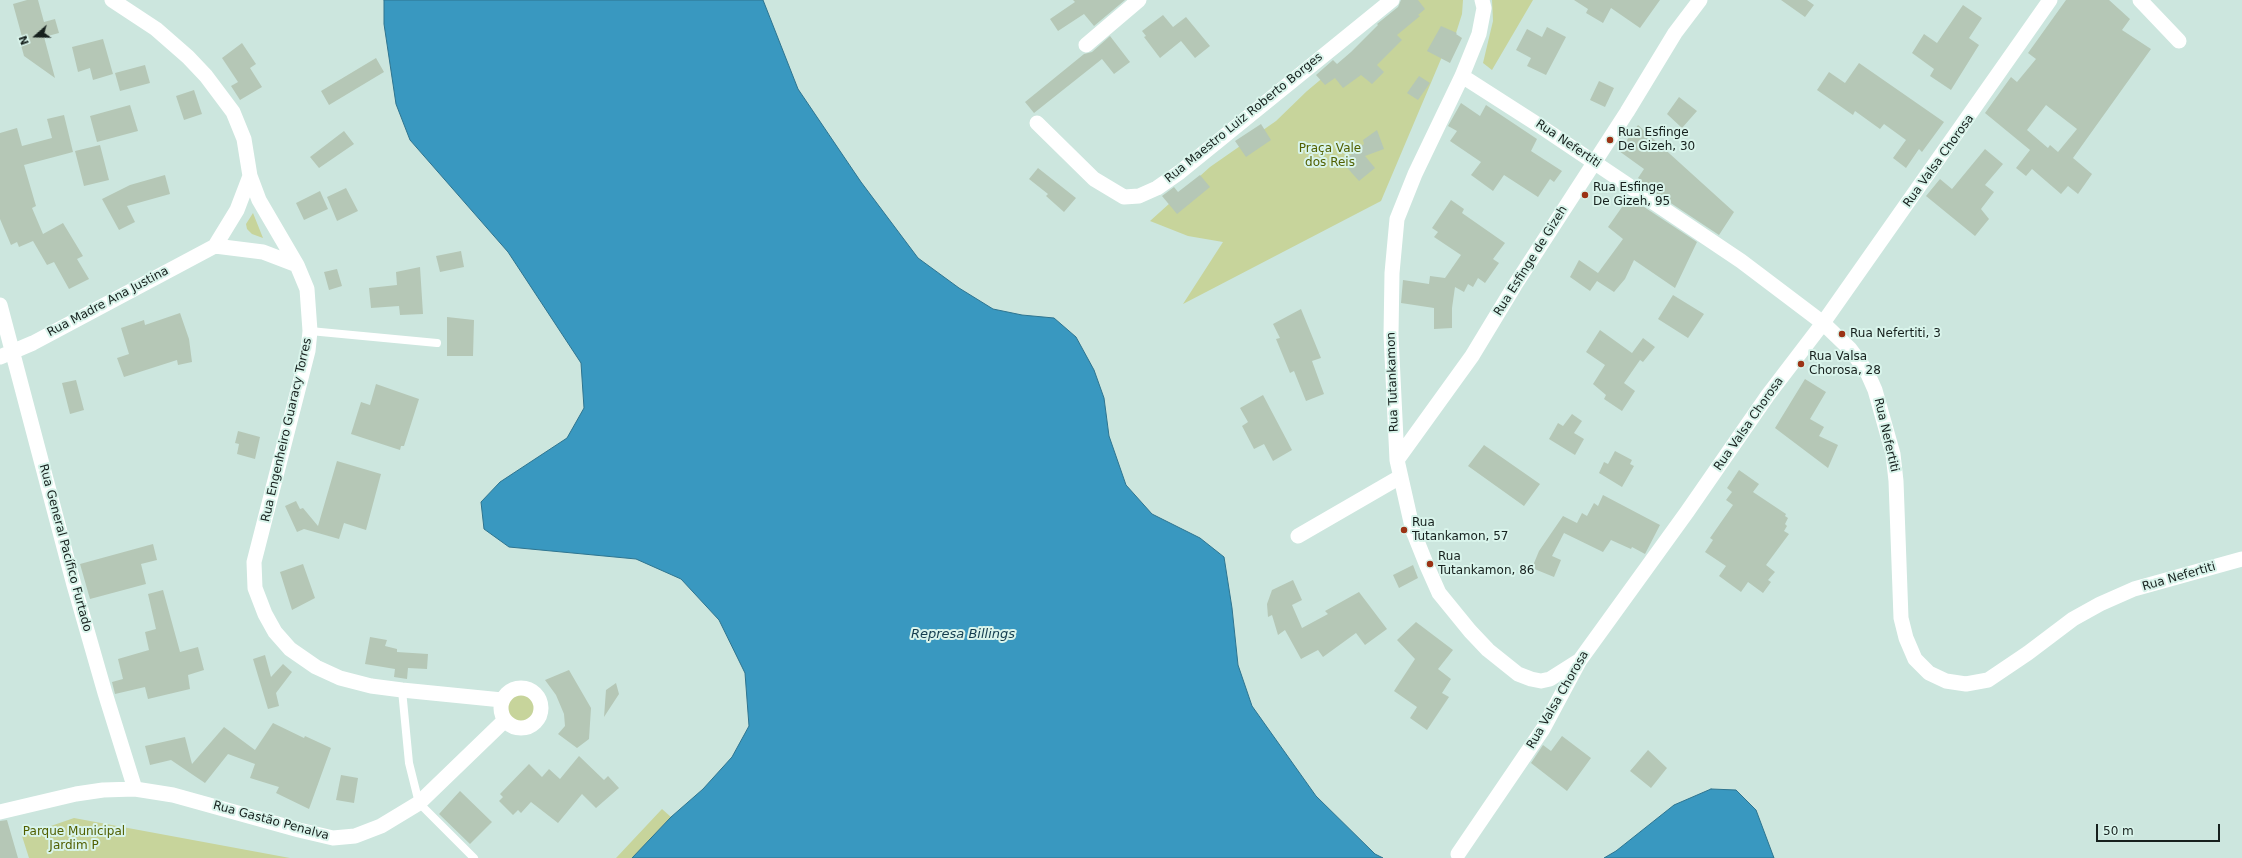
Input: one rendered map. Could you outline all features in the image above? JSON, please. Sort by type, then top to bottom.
[{"type":"street","name":"Rua Engenheiro Guaracy Torres","points":[[112,0],[156,29],[206,76],[233,112],[240,126],[250,176],[259,200],[297,264],[307,289],[310,331],[300,385],[254,562],[255,588],[265,614],[275,632],[301,659],[340,678],[371,686],[502,700]]},
{"type":"street","points":[[1086,45],[1139,0]]},
{"type":"street","name":"Rua Maestro Luiz Roberto Borges","points":[[1037,123],[1094,179],[1124,197],[1140,196],[1157,188],[1180,172],[1392,0]]},
{"type":"street","name":"Rua Tutankamon","points":[[1482,0],[1484,8],[1479,34],[1462,76],[1424,154],[1397,219],[1392,273],[1391,335],[1397,460],[1414,531],[1439,593],[1452,611],[1488,650],[1518,674],[1541,681],[1550,679],[1580,660]]},
{"type":"street","name":"Rua Esfinge de Gizeh","points":[[1397,460],[1472,356],[1515,285],[1675,33],[1700,0]]},
{"type":"street","name":"Rua Valsa Chorosa","points":[[1458,854],[1543,729],[1580,660],[1682,519],[1768,395],[1824,323],[2050,0]]},
{"type":"street","points":[[2140,0],[2179,41]]},
{"type":"street","name":"Rua Nefertiti","points":[[1462,76],[1594,162],[1740,261],[1824,323],[1850,349],[1867,372],[1881,410],[1893,454],[1896,481],[1901,618],[1906,638],[1915,659],[1929,673],[1946,681],[1966,684],[1988,680],[2028,653],[2073,619],[2100,604],[2134,589],[2242,560]]},
{"type":"street","points":[[250,176],[237,210],[214,246],[263,252],[297,264]]},
{"type":"street","name":"Rua Madre Ana Justina","points":[[6,355],[214,246]]},
{"type":"street","name":"Rua General Pacífico Furtado","points":[[0,305],[6,355],[105,693],[135,789]]},
{"type":"street","points":[[1298,536],[1400,477]]},
{"type":"street","points":[[523,688],[535,693],[541,704],[539,717],[529,726],[516,728],[505,720],[501,711],[502,700],[510,690],[523,688]]},
{"type":"street","name":"Rua Gastão Penalva","points":[[0,812],[76,794],[103,790],[135,789],[173,795],[333,838],[355,836],[374,828],[419,803],[505,720]]},
{"type":"lane","points":[[310,331],[437,343]]},
{"type":"lane","points":[[402,690],[409,763],[419,803],[474,858]]},
{"type":"green space","name":"Praça Vale dos Reis","points":[[1416,0],[1463,0],[1462,14],[1456,33],[1441,59],[1381,201],[1183,304],[1223,242],[1188,236],[1150,221],[1210,167],[1276,121],[1307,91]]},
{"type":"green space","points":[[1492,0],[1533,0],[1492,70],[1483,63],[1493,21]]},
{"type":"green space","points":[[253,213],[263,238],[252,234],[247,229],[246,224]]},
{"type":"green space","points":[[521,694],[531,698],[535,708],[531,718],[521,722],[511,718],[507,708],[511,698]]},
{"type":"green space","points":[[662,809],[671,817],[632,858],[616,858]]},
{"type":"green space","name":"Parque Municipal Jardim P","points":[[74,818],[290,858],[29,858],[22,836]]},
{"type":"water","name":"Represa Billings","points":[[384,0],[763,0],[798,89],[861,182],[918,258],[959,288],[993,309],[1022,315],[1054,318],[1076,337],[1094,370],[1104,398],[1109,436],[1126,485],[1152,514],[1200,538],[1224,557],[1232,608],[1238,665],[1252,706],[1316,796],[1375,854],[1383,858],[632,858],[671,817],[703,789],[732,757],[749,726],[745,673],[719,620],[681,579],[636,559],[509,547],[484,529],[481,502],[500,482],[567,438],[584,408],[581,363],[508,252],[410,140],[396,104],[384,24]]},
{"type":"water","points":[[1711,789],[1736,790],[1756,810],[1774,858],[1604,858],[1616,851],[1674,805]]},
{"type":"building","points":[[27,0],[38,0],[44,22],[55,19],[59,33],[44,37],[55,78],[24,56],[21,45],[24,44],[13,4]]},
{"type":"building","points":[[1073,0],[1125,0],[1094,26],[1084,14],[1058,31],[1050,19],[1075,2]]},
{"type":"building","points":[[1401,0],[1418,0],[1425,9],[1418,15],[1420,16],[1397,35],[1402,40],[1377,65],[1384,72],[1372,84],[1361,75],[1343,88],[1335,78],[1325,85],[1316,75],[1333,60],[1337,64],[1351,52],[1378,25],[1377,24],[1398,7]]},
{"type":"building","points":[[1574,0],[1660,0],[1640,28],[1611,8],[1603,23],[1586,13],[1588,9]]},
{"type":"building","points":[[1781,0],[1807,0],[1814,5],[1805,17]]},
{"type":"building","points":[[2066,0],[2109,0],[2130,19],[2122,30],[2151,49],[2073,158],[2092,174],[2078,194],[2068,186],[2061,194],[2032,169],[2026,176],[2016,168],[2030,150],[1985,113],[2011,77],[2017,82],[2036,59],[2028,53]],"holes":[[[2046,105],[2077,129],[2058,152],[2050,145],[2048,148],[2027,130]]]},
{"type":"building","points":[[1963,5],[1982,18],[1969,38],[1979,45],[1951,90],[1930,76],[1934,69],[1912,53],[1924,34],[1937,43]]},
{"type":"building","points":[[1163,15],[1173,27],[1186,17],[1210,46],[1195,58],[1181,41],[1160,58],[1144,37],[1146,36],[1142,31]]},
{"type":"building","points":[[1441,26],[1457,33],[1456,34],[1462,38],[1450,63],[1427,51]]},
{"type":"building","points":[[1547,27],[1566,37],[1546,75],[1527,66],[1531,58],[1516,50],[1527,29],[1542,37]]},
{"type":"building","points":[[1110,36],[1130,62],[1114,74],[1102,59],[1034,113],[1025,102],[1084,54],[1092,52]]},
{"type":"building","points":[[103,39],[113,74],[93,80],[90,68],[78,72],[72,47]]},
{"type":"building","points":[[242,43],[256,64],[250,68],[262,87],[240,100],[231,86],[238,82],[222,58]]},
{"type":"building","points":[[376,58],[384,72],[329,105],[321,91]]},
{"type":"building","points":[[1859,63],[1944,122],[1922,152],[1919,149],[1906,168],[1893,158],[1906,140],[1884,124],[1880,129],[1855,111],[1853,115],[1817,90],[1829,72],[1845,83]]},
{"type":"building","points":[[145,65],[150,83],[120,91],[115,73]]},
{"type":"building","points":[[1419,76],[1430,83],[1418,100],[1407,93]]},
{"type":"building","points":[[1599,81],[1614,88],[1605,107],[1590,100]]},
{"type":"building","points":[[194,90],[202,114],[184,120],[176,96]]},
{"type":"building","points":[[1679,97],[1697,111],[1682,128],[1667,114]]},
{"type":"building","points":[[1461,103],[1480,116],[1486,105],[1537,139],[1531,151],[1562,171],[1554,182],[1550,179],[1538,197],[1504,175],[1493,191],[1471,175],[1481,162],[1450,141],[1457,131],[1448,126]]},
{"type":"building","points":[[130,105],[138,131],[97,142],[90,116]]},
{"type":"building","points":[[64,115],[73,152],[24,165],[36,206],[32,208],[43,234],[63,223],[83,256],[77,259],[89,279],[69,289],[54,262],[47,265],[33,241],[19,247],[17,242],[11,245],[0,219],[0,133],[17,128],[22,146],[52,138],[47,119]]},
{"type":"building","points":[[1261,124],[1271,140],[1246,157],[1235,141]]},
{"type":"building","points":[[1638,125],[1734,212],[1719,235],[1639,182],[1641,180],[1638,178],[1644,169],[1619,151]]},
{"type":"building","points":[[1377,130],[1384,149],[1365,156],[1375,168],[1359,181],[1342,162],[1364,144],[1363,140]]},
{"type":"building","points":[[344,131],[354,144],[319,168],[310,157]]},
{"type":"building","points":[[100,145],[109,180],[84,186],[75,151]]},
{"type":"building","points":[[1985,149],[2003,164],[1985,185],[1994,192],[1981,209],[1989,219],[1975,236],[1926,196],[1940,179],[1952,189]]},
{"type":"building","points":[[1038,168],[1076,198],[1064,212],[1046,196],[1048,194],[1029,179]]},
{"type":"building","points":[[165,175],[170,194],[127,206],[135,222],[119,230],[102,199],[130,185]]},
{"type":"building","points":[[1200,175],[1210,187],[1177,214],[1162,196],[1174,187],[1178,192]]},
{"type":"building","points":[[346,188],[358,211],[337,221],[327,197]]},
{"type":"building","points":[[320,191],[328,209],[304,220],[296,203]]},
{"type":"building","points":[[1629,197],[1697,242],[1675,288],[1634,260],[1625,279],[1614,292],[1597,281],[1590,291],[1570,277],[1579,260],[1598,273],[1623,239],[1608,227]]},
{"type":"building","points":[[1451,200],[1464,209],[1462,213],[1505,243],[1493,259],[1499,263],[1485,283],[1478,278],[1473,287],[1468,284],[1464,292],[1455,287],[1452,308],[1452,328],[1434,329],[1434,308],[1401,303],[1403,280],[1429,284],[1430,276],[1445,278],[1461,255],[1434,237],[1438,232],[1432,228]]},
{"type":"building","points":[[461,251],[464,267],[440,272],[436,256]]},
{"type":"building","points":[[420,267],[423,314],[400,315],[399,306],[371,308],[369,288],[397,285],[396,272]]},
{"type":"building","points":[[337,269],[342,286],[329,290],[324,272]]},
{"type":"building","points":[[1673,295],[1704,314],[1688,338],[1658,319]]},
{"type":"building","points":[[1301,309],[1321,358],[1312,361],[1324,394],[1306,401],[1294,371],[1290,373],[1276,339],[1280,338],[1273,324]]},
{"type":"building","points":[[180,313],[189,339],[192,362],[178,365],[177,360],[124,377],[117,358],[129,354],[121,328],[144,320],[145,325]]},
{"type":"building","points":[[447,317],[474,320],[473,356],[447,356]]},
{"type":"building","points":[[1600,330],[1632,353],[1643,338],[1655,347],[1643,362],[1640,360],[1624,383],[1635,391],[1622,411],[1604,399],[1606,395],[1593,384],[1605,365],[1586,352]]},
{"type":"building","points":[[1805,379],[1826,392],[1810,419],[1824,427],[1819,436],[1838,445],[1828,468],[1775,428]]},
{"type":"building","points":[[76,380],[84,410],[70,414],[62,383]]},
{"type":"building","points":[[376,384],[419,399],[404,446],[401,446],[400,450],[351,434],[361,402],[370,405]]},
{"type":"building","points":[[1263,395],[1292,450],[1273,461],[1264,444],[1254,449],[1242,426],[1248,422],[1240,408]]},
{"type":"building","points":[[1572,414],[1582,421],[1574,433],[1584,439],[1575,455],[1549,439],[1558,423],[1563,426]]},
{"type":"building","points":[[238,431],[260,437],[255,459],[237,454],[239,444],[235,443]]},
{"type":"building","points":[[1484,445],[1540,484],[1524,506],[1468,466]]},
{"type":"building","points":[[1615,451],[1632,460],[1630,464],[1634,466],[1622,487],[1599,473],[1604,462],[1608,464]]},
{"type":"building","points":[[337,461],[381,474],[366,530],[344,523],[339,539],[304,529],[297,532],[285,506],[296,501],[300,509],[303,508],[318,526]]},
{"type":"building","points":[[1739,470],[1759,484],[1753,492],[1786,514],[1785,516],[1788,518],[1785,524],[1787,526],[1784,531],[1789,534],[1766,565],[1775,572],[1768,580],[1771,582],[1763,593],[1748,582],[1741,592],[1719,576],[1726,566],[1705,552],[1713,540],[1710,538],[1733,505],[1726,500],[1732,492],[1727,488]]},
{"type":"building","points":[[1603,495],[1660,525],[1645,554],[1632,547],[1631,549],[1611,540],[1603,552],[1564,533],[1552,556],[1561,560],[1554,577],[1532,568],[1539,551],[1563,516],[1577,523],[1582,513],[1587,516],[1594,503],[1598,506]]},
{"type":"building","points":[[153,544],[157,560],[141,564],[146,584],[90,599],[80,564]]},
{"type":"building","points":[[303,564],[315,598],[292,610],[280,572]]},
{"type":"building","points":[[1413,565],[1418,578],[1399,588],[1393,575]]},
{"type":"building","points":[[1293,580],[1302,600],[1292,605],[1302,628],[1328,614],[1325,611],[1359,592],[1387,629],[1365,645],[1356,633],[1323,657],[1318,650],[1301,659],[1285,630],[1278,635],[1272,615],[1268,617],[1267,604],[1272,590]]},
{"type":"building","points":[[163,590],[180,652],[198,647],[204,670],[188,675],[190,689],[148,699],[145,687],[115,694],[112,682],[123,679],[118,659],[149,650],[145,632],[156,629],[148,594]]},
{"type":"building","points":[[1416,622],[1453,650],[1438,669],[1451,679],[1442,693],[1449,697],[1427,730],[1410,718],[1417,707],[1394,691],[1415,659],[1397,640]]},
{"type":"building","points":[[370,637],[387,640],[385,646],[397,649],[397,652],[428,654],[427,669],[408,668],[407,679],[394,677],[395,669],[365,664]]},
{"type":"building","points":[[265,655],[271,677],[283,664],[292,672],[276,693],[279,706],[268,709],[253,659]]},
{"type":"building","points":[[569,670],[591,708],[589,739],[577,748],[558,734],[565,726],[564,714],[556,695],[545,680]]},
{"type":"building","points":[[616,683],[619,694],[604,717],[606,690]]},
{"type":"building","points":[[273,723],[304,738],[305,736],[331,748],[309,809],[276,793],[279,787],[250,778],[255,764],[228,754],[205,783],[171,760],[150,765],[145,746],[185,737],[192,764],[224,727],[255,750]]},
{"type":"building","points":[[1562,736],[1591,758],[1567,791],[1531,763],[1543,745],[1551,751]]},
{"type":"building","points":[[1648,750],[1667,768],[1651,788],[1630,771]]},
{"type":"building","points":[[579,756],[604,780],[608,776],[619,788],[596,808],[582,794],[558,823],[531,802],[521,813],[518,810],[513,815],[499,801],[503,797],[500,794],[529,764],[542,777],[549,769],[560,779]]},
{"type":"building","points":[[341,775],[358,778],[354,803],[336,800]]},
{"type":"building","points":[[460,791],[492,822],[470,844],[439,814]]},
{"type":"building","points":[[7,820],[18,858],[0,858],[0,821]]},
{"type":"place","name":"Rua Esfinge De Gizeh, 30","points":[[1610,140]]},
{"type":"place","name":"Rua Esfinge De Gizeh, 95","points":[[1585,195]]},
{"type":"place","name":"Rua Nefertiti, 3","points":[[1842,334]]},
{"type":"place","name":"Rua Valsa Chorosa, 28","points":[[1801,364]]},
{"type":"place","name":"Rua Tutankamon, 57","points":[[1404,530]]},
{"type":"place","name":"Rua Tutankamon, 86","points":[[1430,564]]}]
